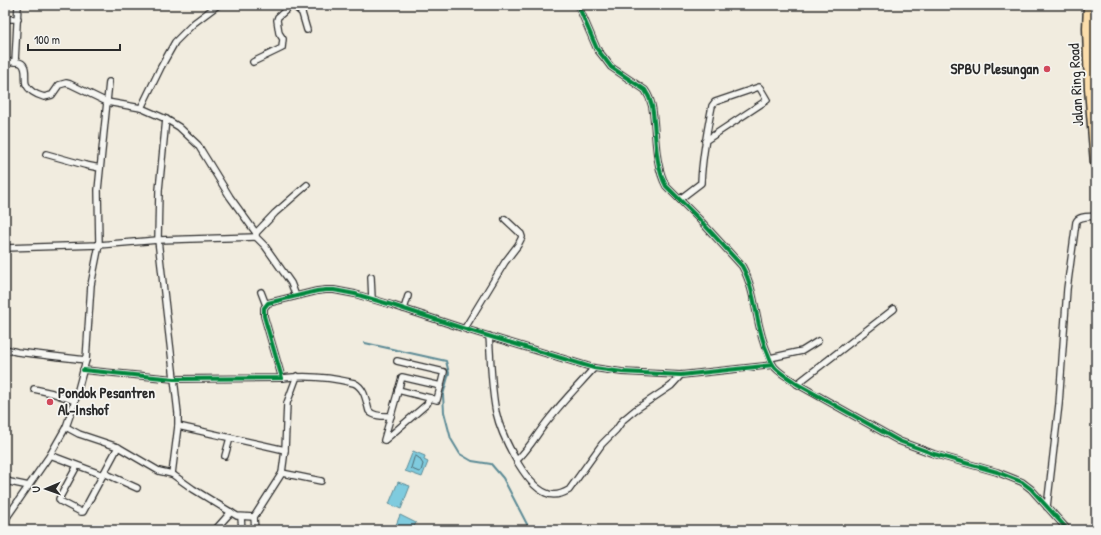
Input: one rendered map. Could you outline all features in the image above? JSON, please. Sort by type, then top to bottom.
[{"type":"highway","name":"Jalan Ring Road","points":[[1089,5],[1088,28],[1090,80],[1096,164]]},
{"type":"street","points":[[15,62],[18,5]]},
{"type":"street","points":[[141,108],[161,66],[175,42],[194,23],[218,5]]},
{"type":"street","points":[[253,62],[282,48],[283,39],[277,25],[277,20],[278,17],[293,5],[302,13],[306,30]]},
{"type":"street","points":[[578,5],[597,49],[604,59],[611,66],[645,90],[649,95],[652,106],[658,161],[666,186],[742,266],[747,275],[751,285],[762,340],[773,365],[781,373],[797,384],[899,441],[934,454],[997,472],[1022,482],[1031,489],[1068,530]]},
{"type":"street","points":[[5,19],[18,20]]},
{"type":"street","points":[[5,62],[21,63],[25,69],[26,84],[38,95],[48,97],[52,95],[59,85],[66,83],[107,102],[141,108],[179,126],[198,144],[230,197],[284,272],[291,283],[296,296]]},
{"type":"street","points":[[5,520],[50,455],[66,427],[86,360],[92,285],[99,244],[98,190],[108,82]]},
{"type":"street","points":[[680,199],[701,183],[702,162],[705,141],[712,106],[715,102],[760,88],[767,100],[705,141]]},
{"type":"street","points":[[166,119],[159,190],[158,240],[178,426],[172,474]]},
{"type":"street","points":[[46,154],[100,168]]},
{"type":"street","points":[[5,248],[256,235],[275,213],[307,185]]},
{"type":"street","points":[[1047,507],[1059,404],[1067,289],[1076,222],[1080,217],[1096,216]]},
{"type":"street","points":[[463,328],[505,262],[521,240],[521,234],[505,219]]},
{"type":"street","points":[[371,277],[372,299]]},
{"type":"street","points":[[266,304],[317,291],[334,290],[372,299],[448,324],[594,368],[622,372],[681,375],[773,365]]},
{"type":"street","points":[[261,292],[266,304],[264,316],[282,378]]},
{"type":"street","points":[[404,309],[408,296]]},
{"type":"street","points":[[797,384],[894,309]]},
{"type":"street","points":[[489,336],[492,383],[496,413],[507,444],[528,478],[546,494],[554,495],[564,493],[569,490],[602,444],[616,430],[623,420],[635,410],[672,386],[681,375]]},
{"type":"street","points":[[770,358],[802,350],[818,341]]},
{"type":"street","points":[[5,349],[17,352],[86,360]]},
{"type":"street","points":[[396,361],[444,372],[437,400],[398,390]]},
{"type":"street","points":[[517,460],[525,452],[544,425],[564,401],[594,368]]},
{"type":"street","points":[[83,370],[174,378],[282,378],[317,376],[359,385],[362,388],[369,411],[371,413],[391,416]]},
{"type":"street","points":[[255,530],[254,517],[282,473],[285,450],[287,403],[297,376]]},
{"type":"street","points":[[430,398],[427,404],[384,440],[402,377],[441,386]]},
{"type":"street","points":[[34,389],[52,393],[75,401]]},
{"type":"street","points":[[178,426],[285,450]]},
{"type":"street","points":[[66,427],[79,434],[118,447],[159,471],[172,474],[193,490],[237,516],[254,517]]},
{"type":"street","points":[[225,456],[230,438]]},
{"type":"street","points":[[77,466],[59,499],[60,501],[81,512],[84,511],[118,447]]},
{"type":"street","points":[[50,455],[77,466],[104,474],[137,488]]},
{"type":"street","points":[[282,473],[322,481]]},
{"type":"street","points":[[5,479],[10,482],[29,486]]},
{"type":"street","points":[[215,530],[230,512]]},
{"type":"street","points":[[241,517],[242,530]]},
{"type":"water","points":[[413,451],[425,456],[424,460],[428,462],[422,477],[405,471]]},
{"type":"water","points":[[398,482],[410,486],[401,509],[389,504]]},
{"type":"water","points":[[400,515],[416,523],[412,530],[394,530]]},
{"type":"waterway","points":[[365,343],[446,361],[449,373],[443,395],[444,412],[451,439],[460,454],[472,461],[491,464],[503,478],[530,530]]},
{"type":"cycle path","points":[[578,5],[597,49],[611,67],[645,90],[649,98],[652,105],[658,163],[666,186],[742,266],[751,287],[764,343],[775,368],[797,384],[899,441],[934,454],[997,472],[1022,482],[1031,489],[1068,530]]},
{"type":"cycle path","points":[[83,370],[174,379],[282,378],[264,316],[264,308],[268,303],[326,290],[355,294],[594,368],[622,372],[681,375],[773,365]]},
{"type":"place","name":"SPBU Plesungan","points":[[1047,69]]},
{"type":"place","name":"Pondok Pesantren Al-Inshof","points":[[50,402]]}]
